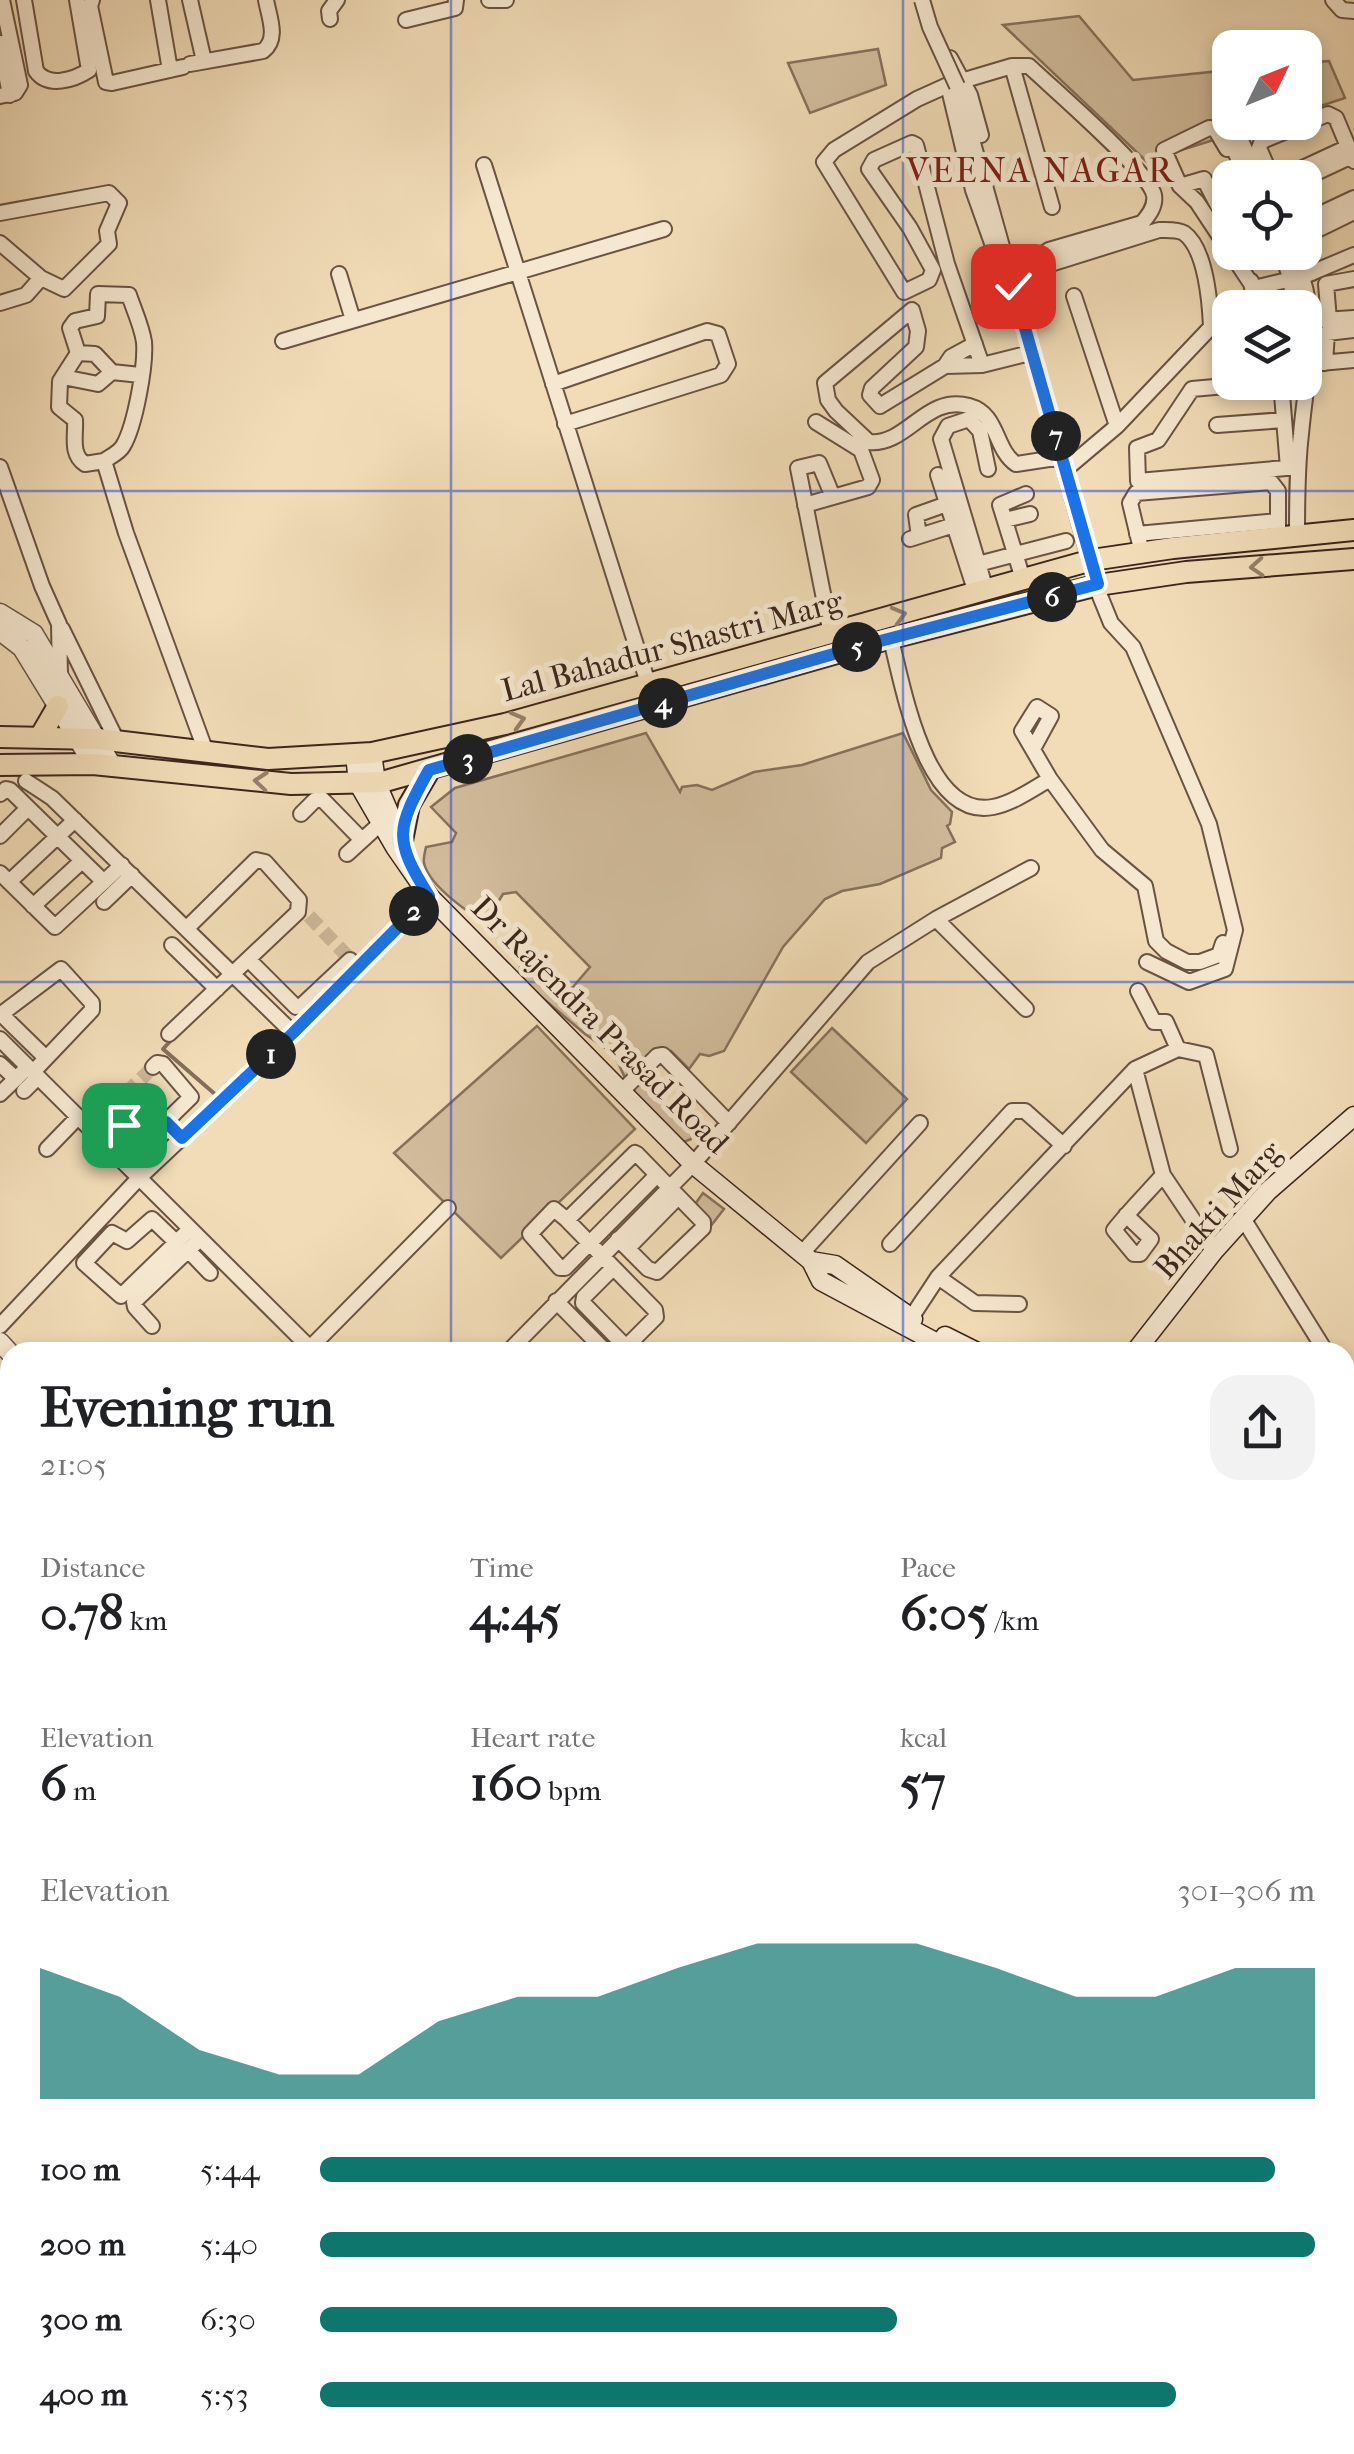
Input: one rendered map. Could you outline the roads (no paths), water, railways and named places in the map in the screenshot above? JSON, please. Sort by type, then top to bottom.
[{"type":"main road","name":"Lal Bahadur Shastri Marg","points":[[0,736],[98,740],[268,759],[363,753],[505,724],[1103,558],[1139,543],[1285,530],[1354,530]]},
{"type":"main road","name":"Lal Bahadur Shastri Marg","points":[[0,766],[103,766],[291,784],[367,783],[429,770],[1109,583],[1186,572],[1354,559]]},
{"type":"main road","points":[[0,613],[34,634],[98,740],[103,766]]},
{"type":"main road","points":[[0,631],[22,648],[54,699],[98,740]]},
{"type":"main road","points":[[40,737],[54,699]]},
{"type":"main road","name":"Dr Rajendra Prasad Road","points":[[363,753],[367,783],[381,823],[404,850],[429,896],[693,1164],[806,1257],[821,1281],[944,1342]]},
{"type":"main road","points":[[404,850],[409,805],[429,770]]},
{"type":"main road","points":[[367,783],[404,850]]},
{"type":"main road","name":"Bhakti Marg","points":[[1143,1342],[1214,1251],[1268,1191],[1354,1116]]},
{"type":"main road","name":"Dr Rajendra Prasad Road","points":[[806,1257],[835,1266],[948,1342]]},
{"type":"street","points":[[0,43],[5,95],[20,85],[2,0]]},
{"type":"street","points":[[24,0],[36,72],[49,82],[90,70],[77,0]]},
{"type":"street","points":[[92,0],[106,82],[112,83],[263,51],[273,40],[266,0]]},
{"type":"street","points":[[158,0],[187,65]]},
{"type":"street","points":[[187,65],[190,0]]},
{"type":"street","points":[[330,19],[329,11],[337,0]]},
{"type":"street","points":[[406,20],[455,8],[456,0]]},
{"type":"street","points":[[490,0],[506,0]]},
{"type":"street","points":[[922,0],[956,84]]},
{"type":"street","points":[[1333,0],[1342,10],[1354,11]]},
{"type":"street","points":[[934,17],[952,62],[1064,463],[1103,558],[1109,583],[1106,615],[1133,647],[1209,824],[1235,930],[1229,960],[1218,974],[1188,982],[1147,962]]},
{"type":"street","points":[[1012,66],[1052,208]]},
{"type":"street","points":[[1010,277],[1049,250],[1142,223],[1154,198],[1152,189],[1122,155],[1028,66],[1012,66],[917,98],[834,150],[824,162],[904,292],[918,330],[916,347],[872,388],[870,395],[880,406],[946,366],[982,366],[1030,352]]},
{"type":"street","points":[[1264,160],[1259,148],[1262,142],[1328,114],[1336,118],[1351,155]]},
{"type":"street","points":[[1212,225],[1180,186],[1164,153],[1166,148],[1212,128],[1224,148],[1238,141]]},
{"type":"street","points":[[1238,141],[1243,160]]},
{"type":"street","points":[[1238,141],[1248,160]]},
{"type":"street","points":[[940,267],[919,152],[912,144],[874,160],[869,169],[940,267],[982,366]]},
{"type":"street","points":[[1322,165],[1351,155]]},
{"type":"street","points":[[1322,170],[1351,155]]},
{"type":"street","points":[[484,165],[648,683]]},
{"type":"street","points":[[1180,186],[1204,179],[1212,195]]},
{"type":"street","points":[[0,213],[108,193],[117,198],[118,208],[107,231],[109,244],[66,288],[40,278],[0,243]]},
{"type":"street","points":[[1322,212],[1354,198]]},
{"type":"street","points":[[1322,228],[1354,212]]},
{"type":"street","points":[[283,341],[664,229]]},
{"type":"street","points":[[912,310],[825,383],[828,400],[870,442],[878,443],[894,440],[908,425],[933,410],[959,404],[972,406],[988,417],[1008,459],[1016,464],[1064,463],[1118,426],[1211,327],[1210,291],[1195,250],[1184,234],[1159,230],[1010,277]]},
{"type":"street","points":[[1254,288],[1302,276],[1354,255]]},
{"type":"street","points":[[904,292],[929,280],[940,267]]},
{"type":"street","points":[[1242,270],[1254,288]]},
{"type":"street","points":[[1247,270],[1254,288]]},
{"type":"street","points":[[1296,270],[1302,276]]},
{"type":"street","points":[[1300,270],[1305,290]]},
{"type":"street","points":[[1298,290],[1302,270]]},
{"type":"street","points":[[340,274],[353,320]]},
{"type":"street","points":[[0,303],[26,295],[40,278]]},
{"type":"street","points":[[1328,320],[1326,284],[1354,279]]},
{"type":"street","points":[[98,294],[127,294],[144,339],[140,375],[123,446],[104,460],[84,464],[74,452],[75,420],[58,407],[58,388],[78,354],[72,324],[98,316],[98,294]]},
{"type":"street","points":[[1074,296],[1118,426]]},
{"type":"street","points":[[1322,321],[1354,318]]},
{"type":"street","points":[[1322,349],[1328,332],[1354,330]]},
{"type":"street","points":[[553,384],[707,331],[718,334],[728,364],[721,375],[565,424]]},
{"type":"street","points":[[946,366],[951,357],[975,344]]},
{"type":"street","points":[[1322,352],[1354,360]]},
{"type":"street","points":[[78,354],[95,354],[112,372],[140,375]]},
{"type":"street","points":[[900,362],[914,384]]},
{"type":"street","points":[[63,377],[98,384],[112,372]]},
{"type":"street","points":[[1212,387],[1192,389],[1158,440],[1136,448],[1138,481],[1292,468]]},
{"type":"street","points":[[1282,400],[1292,468]]},
{"type":"street","points":[[1285,530],[1303,400]]},
{"type":"street","points":[[980,591],[978,564],[941,439],[948,426],[969,418],[976,424],[988,470]]},
{"type":"street","points":[[1218,425],[1284,420]]},
{"type":"street","points":[[804,505],[868,487],[872,480],[862,450],[816,422]]},
{"type":"street","points":[[104,460],[126,533],[206,752]]},
{"type":"street","points":[[832,634],[796,471],[819,463],[833,497]]},
{"type":"street","points":[[0,467],[98,740]]},
{"type":"street","points":[[938,475],[980,591]]},
{"type":"street","points":[[1139,543],[1130,503],[1136,494],[1271,482],[1278,491],[1285,530]]},
{"type":"street","points":[[1023,579],[1001,502],[1026,494]]},
{"type":"street","points":[[948,504],[916,515],[914,537],[954,525]]},
{"type":"street","points":[[1005,520],[1030,514]]},
{"type":"street","points":[[978,564],[1066,540]]},
{"type":"street","points":[[54,699],[60,675],[59,624]]},
{"type":"street","points":[[891,640],[915,732],[945,788],[956,799],[992,808],[1050,779]]},
{"type":"street","points":[[1033,749],[1102,850],[1145,886],[1156,940],[1166,951],[1187,962],[1200,962],[1219,955],[1223,943]]},
{"type":"street","points":[[26,781],[52,798],[156,908],[187,928],[293,1033]]},
{"type":"street","points":[[0,794],[8,789],[104,882]]},
{"type":"street","points":[[301,814],[315,800],[322,800],[362,840]]},
{"type":"street","points":[[0,836],[28,808]]},
{"type":"street","points":[[72,817],[4,877],[52,926],[57,926],[104,882],[127,873]]},
{"type":"street","points":[[347,854],[381,823]]},
{"type":"street","points":[[187,928],[256,860],[265,862],[299,900],[300,907],[236,977]]},
{"type":"street","points":[[33,906],[82,861]]},
{"type":"street","points":[[517,1342],[602,1256],[623,1244],[673,1192],[868,962],[1031,868]]},
{"type":"street","points":[[104,902],[127,873]]},
{"type":"street","points":[[254,965],[296,1007],[302,1006],[429,896]]},
{"type":"street","points":[[169,1034],[217,989],[254,965],[309,916]]},
{"type":"street","points":[[936,920],[1026,1009]]},
{"type":"street","points":[[172,944],[217,989]]},
{"type":"street","points":[[0,1326],[139,1178],[293,1033],[352,962]]},
{"type":"street","points":[[0,1094],[20,1085],[46,1058],[93,1006],[58,970],[0,1015],[46,1058]]},
{"type":"street","points":[[1138,991],[1154,1022],[1166,1022],[1178,1049]]},
{"type":"street","points":[[0,1039],[139,1178],[210,1273]]},
{"type":"street","points":[[912,1318],[938,1277],[1135,1069],[1178,1049],[1202,1052],[1210,1058],[1230,1149]]},
{"type":"street","points":[[622,1091],[657,1056],[663,1055],[729,1123]]},
{"type":"street","points":[[0,1064],[20,1085]]},
{"type":"street","points":[[124,1125],[144,1142],[190,1094],[163,1064],[153,1067]]},
{"type":"street","points":[[1135,1069],[1163,1175],[1214,1251]]},
{"type":"street","points":[[890,1244],[1012,1111],[1025,1111],[1064,1146]]},
{"type":"street","points":[[48,1150],[78,1117]]},
{"type":"street","points":[[166,1122],[182,1138]]},
{"type":"street","points":[[806,1257],[920,1124]]},
{"type":"street","points":[[567,1220],[634,1154],[703,1222],[703,1228],[658,1272],[648,1269],[623,1244]]},
{"type":"street","points":[[630,1342],[656,1314],[602,1256],[590,1244],[567,1220],[554,1209],[531,1232],[530,1238],[562,1270],[590,1244],[657,1175]]},
{"type":"street","points":[[1126,1215],[1163,1175]]},
{"type":"street","points":[[319,1342],[448,1208]]},
{"type":"street","points":[[189,1240],[121,1296],[84,1260],[112,1234],[127,1241],[152,1219],[189,1240],[300,1342]]},
{"type":"street","points":[[1244,1220],[1320,1342]]},
{"type":"street","points":[[152,1326],[134,1302],[189,1240]]},
{"type":"street","points":[[613,1268],[584,1296],[583,1303],[616,1342]]},
{"type":"street","points":[[938,1277],[975,1303],[1019,1304]]},
{"type":"street","points":[[556,1301],[596,1342]]},
{"type":"waterway","points":[[174,1037],[163,1049],[216,1095]]},
{"type":"tunnel","points":[[309,916],[348,957]]},
{"type":"tunnel","points":[[111,1108],[153,1067]]},
{"type":"district","name":"VEENA NAGAR","points":[[1041,170]]}]
